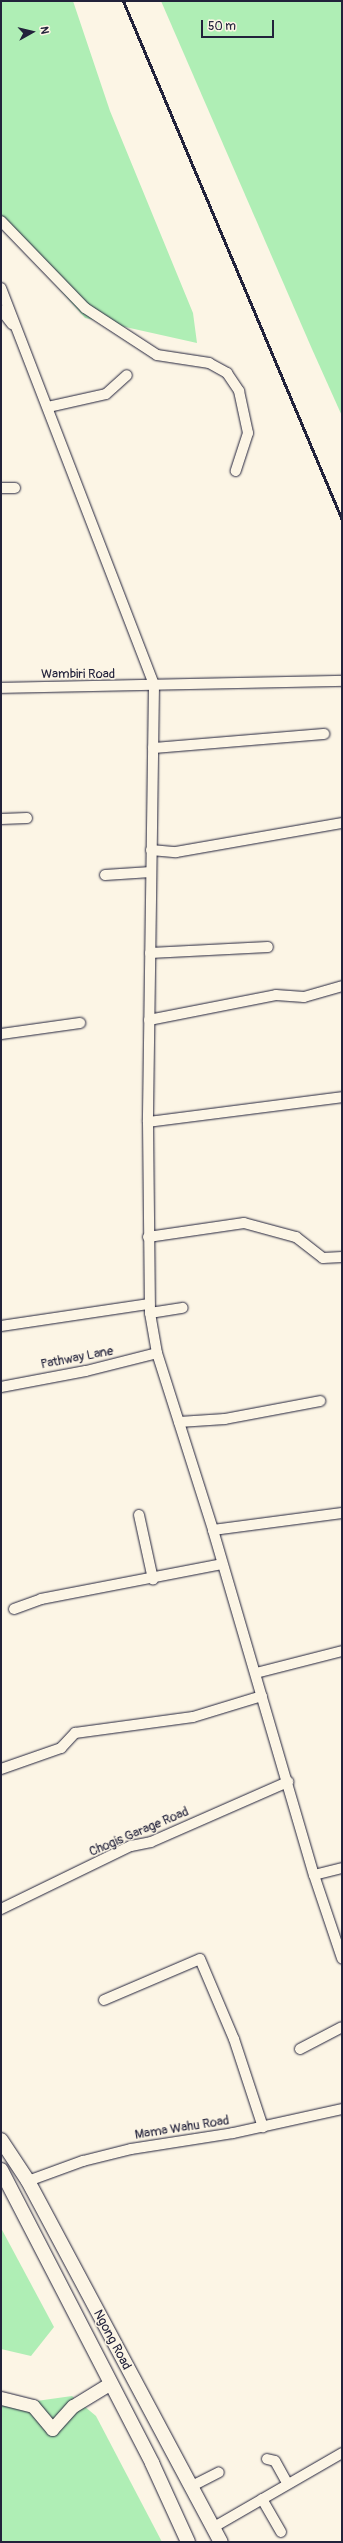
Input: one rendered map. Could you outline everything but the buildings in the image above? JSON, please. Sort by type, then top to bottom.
[{"type":"main road","name":"Ngong Road","points":[[1,2140],[28,2181],[221,2542]]},
{"type":"main road","name":"Ngong Road","points":[[1,2170],[109,2384],[152,2463],[188,2542]]},
{"type":"street","points":[[1,221],[85,308],[157,355],[210,363],[227,372],[239,391],[248,433],[236,471]]},
{"type":"street","points":[[1,288],[154,685],[148,1122],[148,1236],[150,1309],[157,1353],[256,1672],[314,1875],[342,1958]]},
{"type":"street","points":[[1,310],[18,330]]},
{"type":"street","points":[[48,407],[106,394],[127,375]]},
{"type":"street","points":[[1,488],[15,488]]},
{"type":"street","name":"Wambiri Road","points":[[1,688],[342,681]]},
{"type":"street","points":[[153,748],[324,734]]},
{"type":"street","points":[[1,819],[26,818]]},
{"type":"street","points":[[151,850],[176,852],[342,823]]},
{"type":"street","points":[[105,875],[151,872]]},
{"type":"street","points":[[150,953],[268,947]]},
{"type":"street","points":[[149,1020],[276,995],[304,997],[342,986]]},
{"type":"street","points":[[1,1034],[80,1023]]},
{"type":"street","points":[[148,1122],[342,1097]]},
{"type":"street","points":[[148,1236],[244,1223],[296,1237],[323,1258],[342,1257]]},
{"type":"street","points":[[1,1326],[150,1309],[183,1308]]},
{"type":"street","name":"Pathway Lane","points":[[1,1387],[86,1371],[157,1353]]},
{"type":"street","points":[[179,1422],[225,1419],[320,1401]]},
{"type":"street","points":[[213,1530],[342,1513]]},
{"type":"street","points":[[139,1515],[153,1579]]},
{"type":"street","points":[[14,1609],[41,1599],[153,1579],[222,1564]]},
{"type":"street","points":[[256,1672],[342,1651]]},
{"type":"street","points":[[1,1769],[61,1748],[76,1733],[193,1717],[262,1696]]},
{"type":"street","name":"Chogis Garage Road","points":[[1,1909],[132,1846],[151,1842],[288,1782]]},
{"type":"street","points":[[314,1875],[342,1868]]},
{"type":"street","points":[[104,2000],[200,1959],[234,2039],[263,2127]]},
{"type":"street","points":[[300,2049],[342,2028]]},
{"type":"street","name":"Mama Wahu Road","points":[[28,2181],[83,2161],[124,2151],[263,2127],[342,2109]]},
{"type":"street","points":[[1,2398],[33,2406],[52,2429],[73,2406],[109,2384]]},
{"type":"street","points":[[214,2527],[342,2452]]},
{"type":"street","points":[[267,2458],[275,2461],[288,2484]]},
{"type":"street","points":[[192,2486],[219,2472]]},
{"type":"street","points":[[262,2499],[281,2532]]},
{"type":"green space","points":[[1,1],[73,1],[110,111],[193,313],[197,343],[85,318],[1,223]]},
{"type":"green space","points":[[161,1],[342,1],[342,416],[312,349]]},
{"type":"green space","points":[[1,2228],[54,2327],[31,2356],[1,2349]]},
{"type":"green space","points":[[72,2396],[96,2416],[162,2542],[1,2542],[1,2406]]},
{"type":"railway","points":[[123,1],[342,520]]}]
